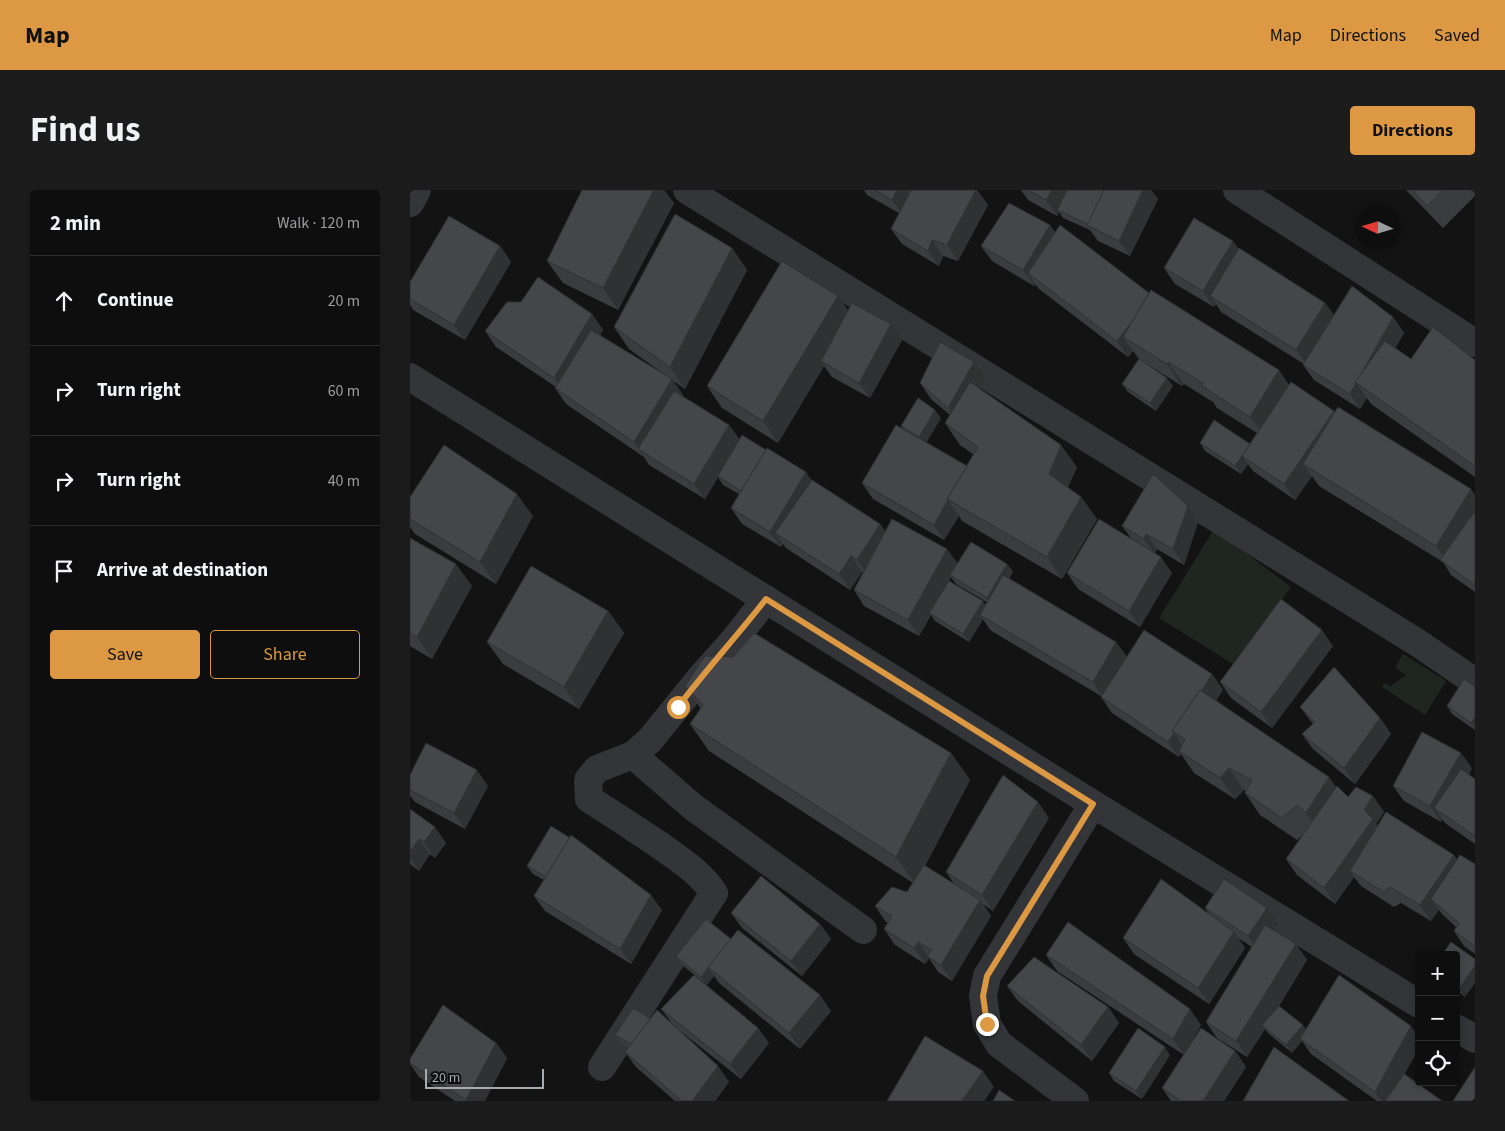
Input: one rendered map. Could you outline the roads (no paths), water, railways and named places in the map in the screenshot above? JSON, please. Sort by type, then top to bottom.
[{"type":"street","points":[[410,203],[417,190]]},
{"type":"street","points":[[687,190],[1410,638],[1475,682]]},
{"type":"street","points":[[1237,190],[1475,343]]},
{"type":"street","points":[[410,377],[1093,804],[1415,1002]]},
{"type":"street","points":[[602,1067],[714,893],[705,880],[676,857],[589,799],[588,780],[597,769],[633,755],[650,740],[766,599]]},
{"type":"street","points":[[633,755],[693,806],[863,930]]},
{"type":"street","points":[[1075,1101],[999,1044],[987,1024],[983,996],[987,976],[1093,804]]},
{"type":"street","points":[[1460,1030],[1475,1039]]}]
